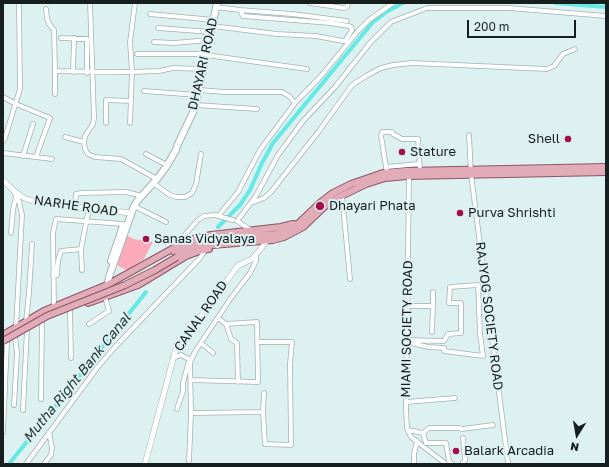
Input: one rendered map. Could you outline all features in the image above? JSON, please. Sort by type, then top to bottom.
[{"type":"main road","name":"DHAYARI ROAD","points":[[106,297],[109,277],[129,213],[176,150],[176,146],[196,106],[217,5]]},
{"type":"main road","name":"DHAYARI ROAD","points":[[109,277],[108,273],[123,224],[138,195],[154,180],[172,149],[176,146]]},
{"type":"main road","points":[[533,171],[606,167]]},
{"type":"main road","points":[[4,340],[16,327],[54,306],[107,285],[192,244],[208,240],[276,234],[286,231],[302,220],[333,193],[387,170],[470,172]]},
{"type":"main road","points":[[174,253],[200,246],[268,240],[284,237],[299,230],[324,207],[342,195],[377,180],[409,176],[470,172],[606,172]]},
{"type":"main road","points":[[4,340],[47,316],[125,285],[155,270],[174,253],[194,239],[281,227],[302,220]]},
{"type":"main road","points":[[4,340],[15,337],[56,314],[138,285],[186,256],[205,250],[252,244],[260,240]]},
{"type":"street","points":[[3,142],[6,138],[20,89],[19,3]]},
{"type":"street","points":[[90,3],[94,121],[84,142],[85,151],[94,157],[121,159],[154,180],[170,195],[176,197],[185,197],[192,193],[196,184],[201,154]]},
{"type":"street","points":[[130,123],[132,72],[130,42],[135,3]]},
{"type":"street","points":[[310,3],[344,8],[347,7],[348,3]]},
{"type":"street","points":[[219,215],[238,192],[248,175],[258,152],[295,103],[321,76],[358,31],[369,20],[393,3]]},
{"type":"street","points":[[217,5],[240,10],[292,14],[347,21]]},
{"type":"street","points":[[235,221],[256,196],[278,155],[303,122],[335,87],[370,43],[392,22],[427,8],[509,8],[606,16]]},
{"type":"street","points":[[46,9],[49,24],[54,30],[55,94]]},
{"type":"street","points":[[150,14],[212,26],[277,34],[316,36],[343,41],[345,41],[352,30],[349,26],[330,23],[243,16],[240,10]]},
{"type":"street","points":[[158,28],[212,26]]},
{"type":"street","points":[[61,38],[87,39],[87,73]]},
{"type":"street","points":[[73,72],[74,38]]},
{"type":"street","points":[[154,42],[174,43],[209,40]]},
{"type":"street","points":[[251,203],[264,198],[272,192],[352,85],[361,78],[393,65],[412,63],[547,69],[554,66],[563,54],[575,49]]},
{"type":"street","points":[[137,54],[205,54],[307,69]]},
{"type":"street","points":[[55,71],[92,73],[159,71],[173,68],[203,69]]},
{"type":"street","points":[[144,91],[282,92],[289,96],[295,103]]},
{"type":"street","points":[[3,97],[50,118],[36,157]]},
{"type":"street","points":[[106,123],[106,100],[131,102]]},
{"type":"street","points":[[196,106],[257,109]]},
{"type":"street","points":[[23,156],[33,124]]},
{"type":"street","points":[[419,164],[387,170],[381,136],[382,132],[392,132],[395,136],[402,139],[418,139],[420,170]]},
{"type":"street","name":"RAJYOG SOCIETY ROAD","points":[[469,135],[470,172],[507,464]]},
{"type":"street","points":[[66,137],[84,142]]},
{"type":"street","points":[[3,153],[52,159]]},
{"type":"street","points":[[146,154],[164,163]]},
{"type":"street","name":"MIAMI SOCIETY ROAD","points":[[408,430],[406,402],[409,176]]},
{"type":"street","name":"NARHE ROAD","points":[[3,180],[15,193],[39,203],[129,213]]},
{"type":"street","points":[[75,207],[76,194],[80,192],[126,192],[138,195]]},
{"type":"street","points":[[11,233],[15,193]]},
{"type":"street","points":[[15,193],[19,201],[22,215],[16,327]]},
{"type":"street","points":[[342,195],[350,279]]},
{"type":"street","points":[[134,206],[166,222]]},
{"type":"street","points":[[82,270],[81,249],[89,208]]},
{"type":"street","points":[[174,253],[198,220],[209,214],[219,215],[235,221],[251,231]]},
{"type":"street","points":[[56,314],[54,306],[53,233],[56,219],[123,224]]},
{"type":"street","points":[[177,410],[183,391],[183,383],[189,361],[231,298],[250,274],[256,261],[257,253],[268,240]]},
{"type":"street","points":[[26,321],[32,244]]},
{"type":"street","points":[[53,275],[57,275],[61,251],[81,249]]},
{"type":"street","points":[[26,464],[97,368],[200,258],[205,250]]},
{"type":"street","name":"CANAL ROAD","points":[[144,464],[173,358],[179,346],[236,268],[252,259],[257,253]]},
{"type":"street","points":[[478,285],[480,334],[483,356],[444,351],[444,348],[427,347],[407,341],[444,341],[448,334],[461,333],[461,303],[449,303],[450,287],[478,285]]},
{"type":"street","points":[[432,332],[433,292]]},
{"type":"street","points":[[90,324],[109,311],[106,297]]},
{"type":"street","points":[[408,306],[433,306]]},
{"type":"street","points":[[70,309],[70,358]]},
{"type":"street","points":[[218,318],[226,324],[231,339],[237,343],[238,382]]},
{"type":"street","points":[[41,399],[42,321]]},
{"type":"street","points":[[191,380],[258,382],[257,322],[226,324]]},
{"type":"street","points":[[23,410],[27,330]]},
{"type":"street","points":[[14,405],[17,353],[15,337]]},
{"type":"street","points":[[3,432],[4,340]]},
{"type":"street","points":[[427,341],[427,347]]},
{"type":"street","points":[[258,342],[292,342],[290,364],[291,445],[265,444],[263,412],[264,393]]},
{"type":"street","points":[[201,343],[213,354]]},
{"type":"street","points":[[173,358],[181,355],[191,360]]},
{"type":"street","points":[[189,460],[191,360]]},
{"type":"street","points":[[406,402],[455,398]]},
{"type":"street","points":[[191,413],[263,412]]},
{"type":"street","points":[[423,433],[428,428],[462,429],[493,425]]},
{"type":"street","points":[[408,430],[423,433]]},
{"type":"street","points":[[408,430],[411,437],[446,464]]},
{"type":"street","points":[[44,464],[51,455],[52,448],[49,432]]},
{"type":"street","points":[[423,433],[426,443],[446,443],[449,461],[452,464]]},
{"type":"street","points":[[462,464],[464,460],[463,438]]},
{"type":"street","points":[[414,464],[414,454],[417,441]]},
{"type":"shaded area","points":[[126,235],[134,239],[153,242],[144,259],[127,270],[117,265]]},
{"type":"waterway","name":"Mutha Right Bank Canal","points":[[218,227],[240,205],[250,190],[273,143],[373,22],[388,11],[403,3]]},
{"type":"waterway","name":"Mutha Right Bank Canal","points":[[555,3],[606,7]]},
{"type":"waterway","name":"Mutha Right Bank Canal","points":[[9,464],[146,292]]},
{"type":"place","name":"Shell","points":[[568,139]]},
{"type":"place","name":"Stature","points":[[402,152]]},
{"type":"place","name":"Dhayari Phata","points":[[320,206]]},
{"type":"place","name":"Purva Shrishti","points":[[460,213]]},
{"type":"place","name":"Sanas Vidyalaya","points":[[146,239]]},
{"type":"place","name":"Balark Arcadia","points":[[456,451]]}]
